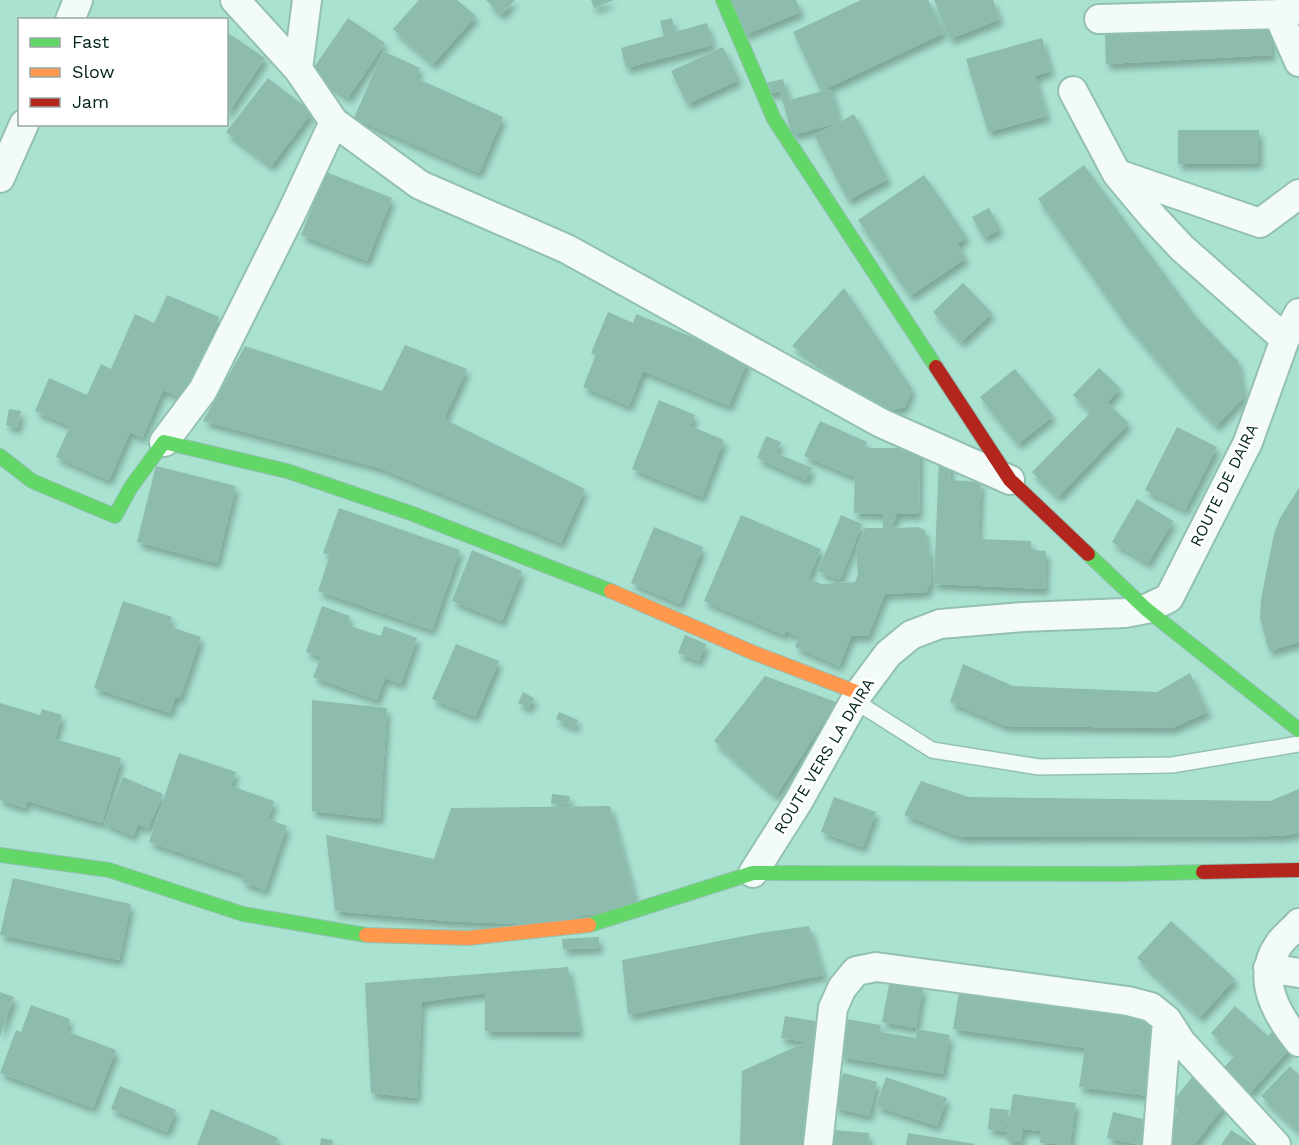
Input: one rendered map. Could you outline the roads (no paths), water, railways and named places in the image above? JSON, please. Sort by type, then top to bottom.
[{"type":"street","points":[[71,18],[78,0]]},
{"type":"street","points":[[236,0],[298,69],[334,122],[420,185],[567,249],[881,423],[1010,480]]},
{"type":"street","points":[[298,69],[307,0]]},
{"type":"street","points":[[723,0],[774,119],[1010,480],[1159,610],[1294,718]]},
{"type":"street","points":[[1098,19],[1289,11],[1299,62]]},
{"type":"street","points":[[1073,91],[1117,174],[1182,248],[1285,339]]},
{"type":"street","points":[[0,456],[32,481],[115,516],[131,487],[203,390],[334,122]]},
{"type":"street","points":[[0,178],[23,126]]},
{"type":"street","points":[[1117,174],[1260,223],[1299,194]]},
{"type":"street","name":"ROUTE DE DAIRA","points":[[1159,610],[1248,442],[1285,339],[1299,313]]},
{"type":"street","points":[[164,442],[287,471],[413,514],[577,576],[857,697]]},
{"type":"street","name":"ROUTE VERS LA DAIRA","points":[[753,873],[798,802],[857,697],[888,654],[911,635],[940,624],[1159,610]]},
{"type":"street","points":[[0,855],[109,870],[243,914],[368,935],[468,938],[582,927],[753,873],[1124,874],[1299,870]]},
{"type":"street","points":[[1299,923],[1280,942],[1268,968],[1271,996],[1285,1025],[1299,1042]]},
{"type":"street","points":[[818,1145],[833,1008],[842,988],[856,971],[876,967],[1128,1001],[1151,1007],[1167,1020],[1181,1042],[1276,1145]]},
{"type":"street","points":[[1268,968],[1299,973]]},
{"type":"street","points":[[1157,1145],[1167,1020]]},
{"type":"lane","points":[[857,697],[933,750],[1039,767],[1172,765],[1299,744]]}]
